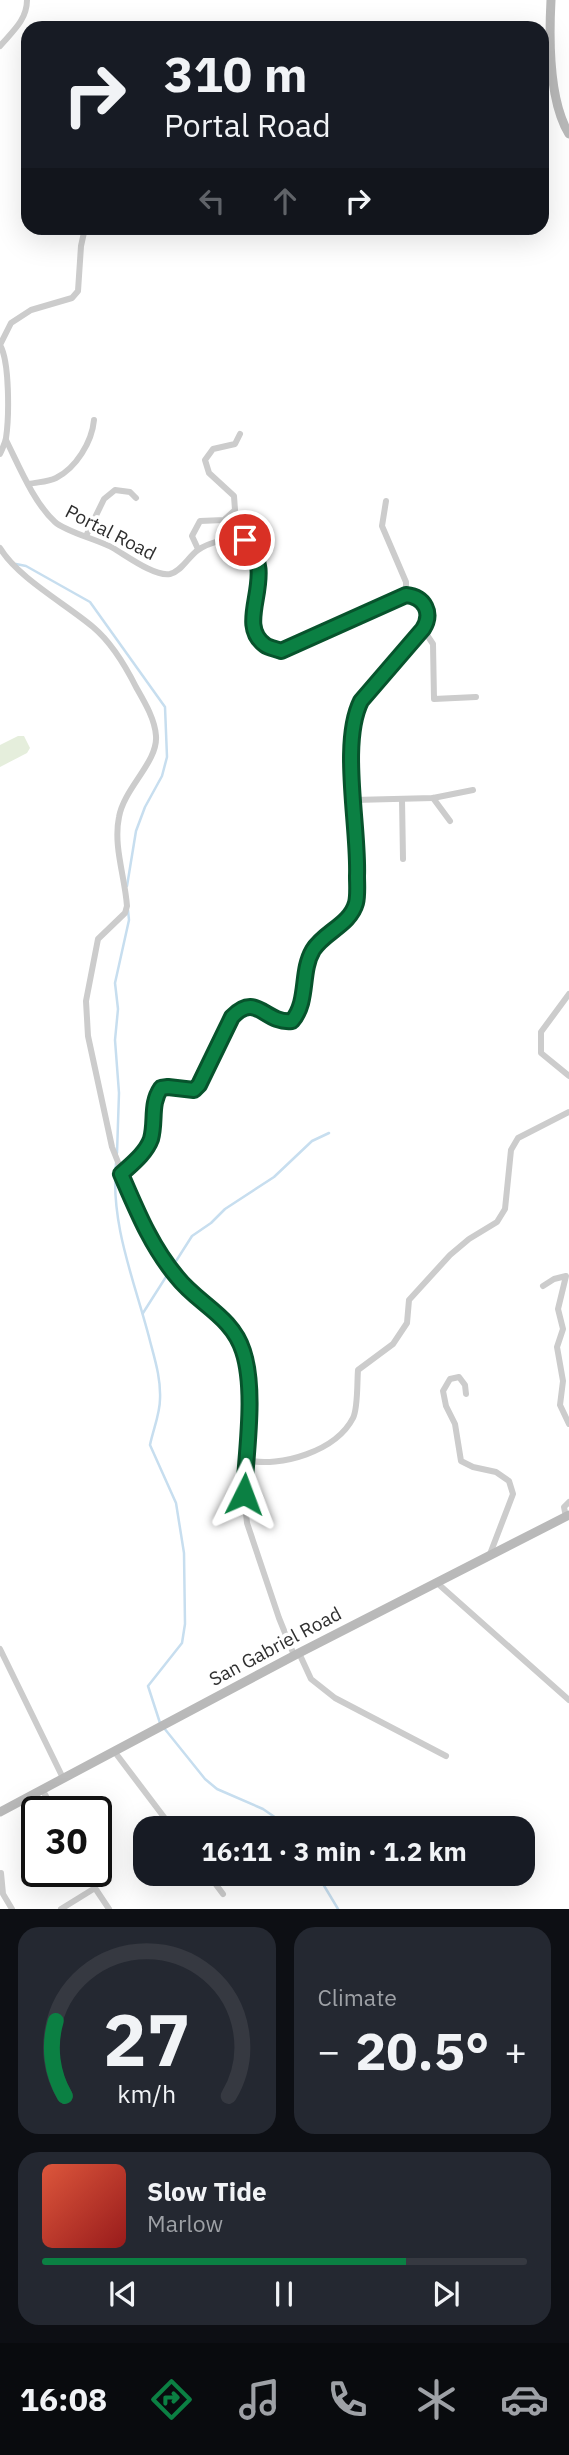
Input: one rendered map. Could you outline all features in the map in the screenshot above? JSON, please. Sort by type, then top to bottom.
[{"type":"street","points":[[21,21],[27,8],[27,0]]},
{"type":"street","points":[[551,0],[558,109],[569,134]]},
{"type":"street","points":[[0,46],[21,22]]},
{"type":"street","points":[[0,454],[6,440],[7,372],[6,358],[0,345],[11,323],[31,310],[72,298],[78,291],[80,246],[84,235]]},
{"type":"street","points":[[29,484],[55,478],[75,465],[93,430],[94,420]]},
{"type":"street","points":[[198,550],[192,536],[200,521],[224,520],[235,510],[234,496],[209,473],[205,460],[213,449],[234,444],[240,435]]},
{"type":"street","name":"Portal Road","points":[[6,440],[29,484],[56,524],[110,546],[160,575],[173,574],[198,550],[231,538],[245,540],[254,549],[260,562],[253,617],[255,633],[265,646],[281,651],[406,595]]},
{"type":"street","points":[[86,536],[104,499],[115,490],[130,492],[136,498]]},
{"type":"street","points":[[121,1174],[144,1152],[150,1141],[156,1095],[161,1088],[194,1090],[199,1085],[232,1017],[241,1008],[249,1005],[282,1022],[292,1021],[298,1015],[313,949],[345,921],[356,904],[358,866],[352,743],[354,715],[361,701],[423,629],[428,618],[425,606],[416,597],[406,595],[406,582],[382,526],[386,501]]},
{"type":"street","points":[[0,548],[19,570],[95,629],[115,649],[140,694],[156,733],[154,750],[125,797],[119,816],[119,855],[127,910],[99,939],[86,1001],[89,1036],[112,1147],[145,1230],[158,1253],[180,1280],[223,1318],[242,1347],[249,1386],[244,1502],[250,1535],[296,1654],[311,1679],[335,1699],[446,1756]]},
{"type":"street","points":[[423,629],[433,644],[434,699],[476,697]]},
{"type":"street","points":[[354,800],[433,798],[473,790]]},
{"type":"street","points":[[433,798],[450,821]]},
{"type":"street","points":[[402,799],[403,859]]},
{"type":"street","points":[[569,994],[541,1032],[541,1053],[569,1076]]},
{"type":"street","points":[[246,1460],[275,1460],[297,1456],[324,1447],[339,1437],[355,1416],[359,1370],[393,1344],[407,1323],[409,1300],[450,1255],[469,1239],[498,1223],[505,1209],[511,1150],[518,1138],[569,1112]]},
{"type":"street","points":[[543,1286],[566,1276],[558,1308],[563,1329],[557,1347],[563,1381],[560,1405],[569,1423]]},
{"type":"street","points":[[466,1394],[465,1385],[459,1377],[450,1379],[443,1391],[446,1406],[455,1424],[461,1461],[472,1467],[496,1472],[509,1481],[513,1494],[490,1554]]},
{"type":"street","points":[[567,1516],[564,1507],[569,1502]]},
{"type":"street","name":"San Gabriel Road","points":[[0,1812],[296,1654],[567,1516]]},
{"type":"street","points":[[436,1582],[569,1700]]},
{"type":"street","points":[[0,1649],[63,1778]]},
{"type":"street","points":[[114,1751],[163,1816]]},
{"type":"street","points":[[38,1792],[39,1796]]},
{"type":"street","points":[[38,1792],[41,1796]]},
{"type":"street","points":[[1,1873],[3,1895],[12,1909]]},
{"type":"street","points":[[217,1886],[223,1894]]},
{"type":"street","points":[[61,1909],[95,1888],[109,1909]]},
{"type":"green space","points":[[18,736],[24,736],[30,748],[27,753],[0,767],[0,745]]},
{"type":"waterway","points":[[16,564],[26,566],[90,602],[165,707],[167,757],[162,776],[145,807],[136,831],[127,886]]},
{"type":"waterway","points":[[117,1153],[119,1093],[115,983],[129,920],[128,910]]},
{"type":"waterway","points":[[143,1313],[192,1236],[225,1209],[274,1177],[312,1141],[329,1133]]},
{"type":"waterway","points":[[116,1163],[115,1186],[120,1231],[160,1384],[159,1410],[150,1445],[176,1503],[184,1553],[185,1624],[182,1643],[148,1686],[160,1723],[205,1779],[217,1789],[273,1816]]},
{"type":"waterway","points":[[324,1886],[338,1909]]},
{"type":"route","points":[[244,1494],[249,1386],[242,1347],[223,1318],[200,1300],[158,1253],[121,1174],[144,1152],[150,1141],[154,1103],[161,1088],[194,1090],[199,1085],[232,1017],[241,1008],[249,1005],[282,1022],[292,1021],[298,1015],[313,949],[345,921],[356,904],[358,866],[352,743],[354,715],[361,701],[423,629],[428,618],[421,600],[406,595],[281,651],[265,646],[255,633],[253,617],[260,562],[254,549],[245,540]]}]
